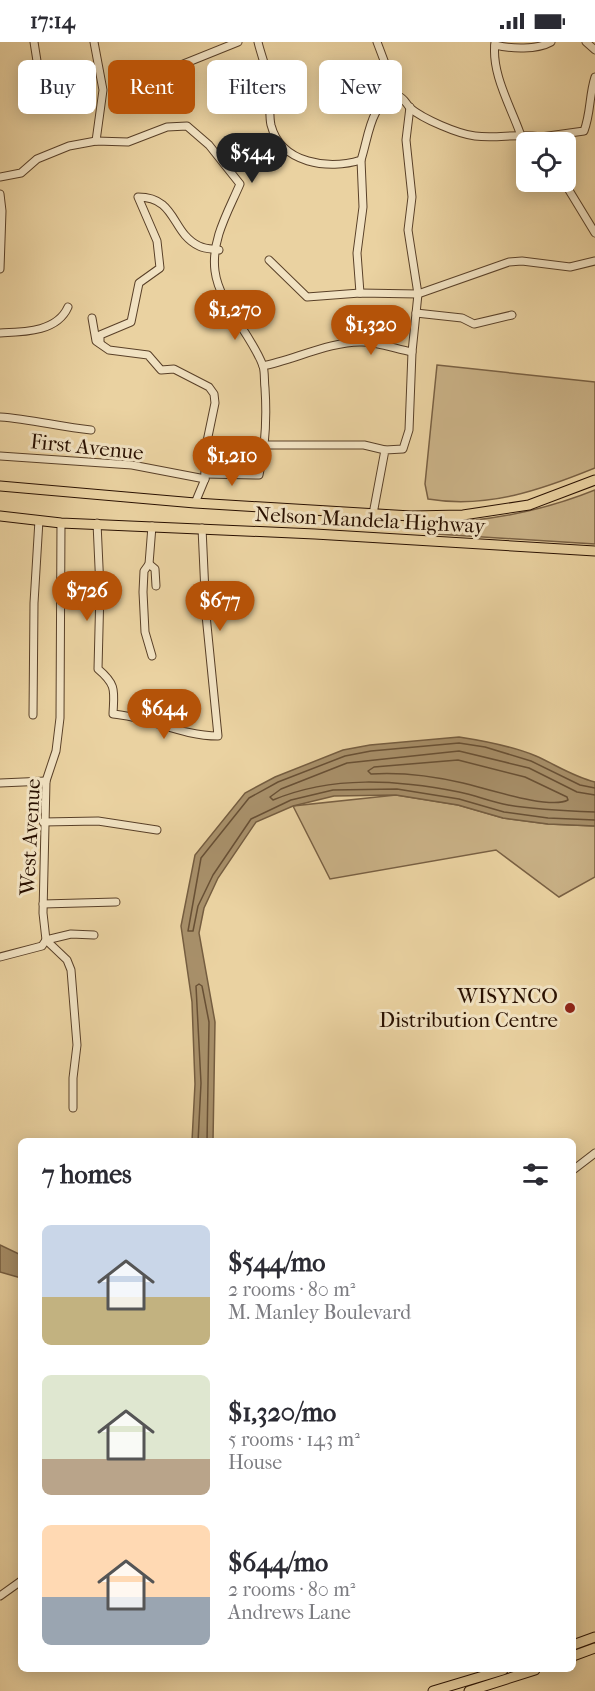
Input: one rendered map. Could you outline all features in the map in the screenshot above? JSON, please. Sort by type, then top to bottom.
[{"type":"highway","name":"Nelson Mandela Highway","points":[[0,486],[195,503],[411,516],[496,511],[529,504],[595,480]]},
{"type":"highway","name":"Nelson Mandela Highway","points":[[0,516],[61,523],[202,528],[595,551]]},
{"type":"highway","points":[[576,1644],[595,1637]]},
{"type":"highway","points":[[576,1655],[595,1648]]},
{"type":"highway","points":[[433,1691],[496,1672]]},
{"type":"highway","points":[[469,1691],[529,1672]]},
{"type":"street","points":[[34,42],[37,60]]},
{"type":"street","points":[[94,42],[103,90],[96,141]]},
{"type":"street","points":[[193,60],[238,42]]},
{"type":"street","points":[[258,42],[269,83],[271,125],[278,140],[295,158],[311,163],[350,163],[361,160]]},
{"type":"street","points":[[377,42],[384,60]]},
{"type":"street","points":[[519,132],[497,74],[493,56],[495,44],[508,48],[539,47],[552,42]]},
{"type":"street","points":[[586,42],[595,50]]},
{"type":"street","points":[[576,133],[584,131],[589,118],[591,89],[595,77]]},
{"type":"street","points":[[402,98],[410,107],[445,127],[475,136],[516,134]]},
{"type":"street","points":[[0,177],[21,173],[37,159],[69,146],[96,141],[128,142],[167,128],[187,126],[199,135],[240,184],[226,212],[217,249],[215,273],[228,304],[263,366],[268,423],[266,446],[364,445],[385,450],[403,449],[407,442],[418,294],[408,230],[412,197],[406,140],[410,107]]},
{"type":"street","points":[[360,293],[357,254],[363,207],[361,160],[374,114]]},
{"type":"street","points":[[570,192],[595,233]]},
{"type":"street","points":[[0,194],[0,269]]},
{"type":"street","points":[[100,343],[100,335],[131,322],[139,283],[160,268],[157,241],[138,197],[152,197],[163,202],[185,233],[199,246],[217,249]]},
{"type":"street","points":[[269,260],[307,297],[360,293],[418,294],[508,262],[522,261],[570,267],[595,261]]},
{"type":"street","points":[[0,333],[34,331],[60,320],[68,306]]},
{"type":"street","points":[[416,313],[462,318],[474,324],[512,315]]},
{"type":"street","points":[[92,318],[96,341],[109,350],[148,355],[161,370],[174,369],[209,387],[214,394],[215,403],[205,451],[205,476],[195,503]]},
{"type":"street","points":[[263,366],[296,359],[330,346],[362,342],[412,352]]},
{"type":"street","points":[[0,417],[27,419],[58,427],[91,430]]},
{"type":"street","name":"First Avenue","points":[[0,456],[132,465],[205,476],[259,475],[266,446]]},
{"type":"street","points":[[368,512],[385,450]]},
{"type":"street","points":[[33,714],[34,603],[39,520]]},
{"type":"street","name":"West Avenue","points":[[46,939],[43,904],[43,822],[46,781],[56,751],[60,718],[61,523]]},
{"type":"street","points":[[97,523],[100,589],[98,669],[110,679],[115,688],[113,714],[130,715],[189,734],[218,736],[206,615],[202,528]]},
{"type":"street","points":[[152,526],[149,564],[144,572],[143,592],[145,632],[152,656]]},
{"type":"street","points":[[149,564],[155,569],[156,586]]},
{"type":"street","points":[[0,783],[46,781]]},
{"type":"street","points":[[43,822],[99,821],[158,830]]},
{"type":"street","points":[[43,904],[116,902]]},
{"type":"street","points":[[0,957],[42,946],[46,939],[71,934],[94,935]]},
{"type":"street","points":[[46,939],[67,960],[71,970],[77,1045],[73,1108]]},
{"type":"street","points":[[576,1168],[595,1153]]},
{"type":"street","points":[[0,1596],[18,1583]]},
{"type":"shaded area","points":[[437,365],[595,382],[595,468],[554,484],[513,496],[471,501],[428,499],[425,484]]},
{"type":"shaded area","points":[[595,490],[595,544],[436,534],[430,529],[435,523],[516,514],[556,504]]},
{"type":"shaded area","points":[[396,795],[458,805],[503,818],[548,824],[595,826],[595,877],[559,897],[496,850],[330,879],[293,806]]},
{"type":"water","points":[[459,737],[518,749],[595,782],[595,826],[548,824],[503,818],[458,805],[396,795],[334,796],[293,806],[256,822],[218,878],[204,908],[199,933],[215,1022],[213,1138],[192,1138],[195,1084],[192,1002],[181,926],[195,855],[245,793],[275,777],[343,750],[370,745]]},
{"type":"water","points":[[0,1245],[18,1254],[18,1277],[0,1272]]},
{"type":"place","name":"WISYNCO Distribution Centre","points":[[570,1008]]}]
